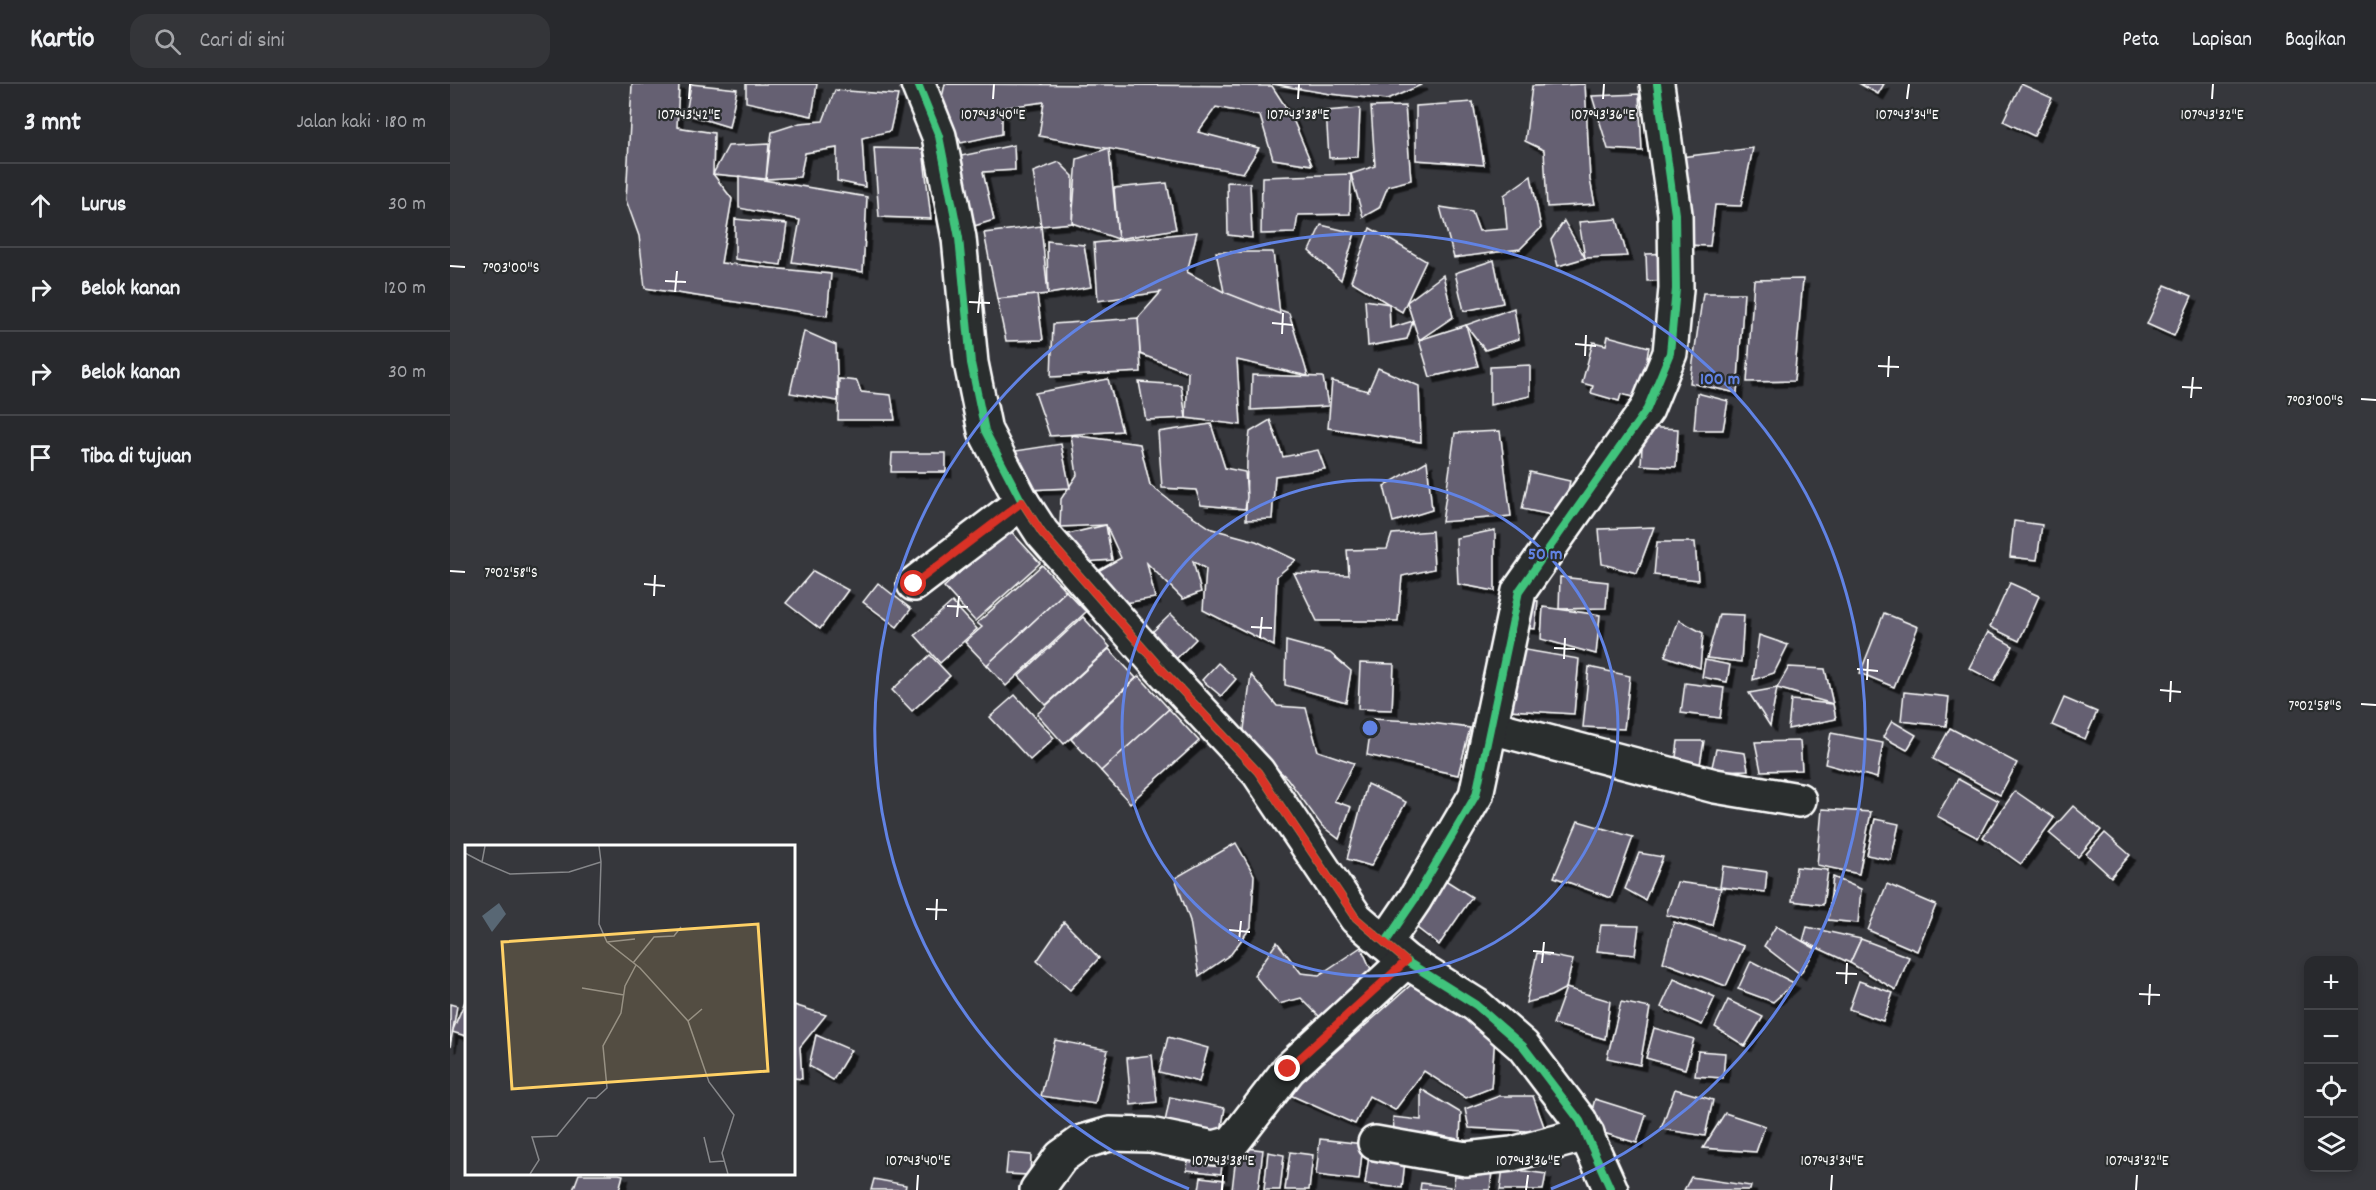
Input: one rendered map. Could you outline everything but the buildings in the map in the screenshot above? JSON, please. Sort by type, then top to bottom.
[{"type":"street","points":[[918,84],[939,136],[959,238],[972,363],[985,430],[1022,502],[1050,542],[1158,665],[1258,772],[1356,918],[1395,952],[1476,1005],[1523,1046],[1580,1121],[1611,1190]]},
{"type":"street","points":[[1037,1190],[1061,1157],[1082,1142],[1110,1134],[1150,1136],[1214,1148],[1232,1143],[1288,1069],[1395,952],[1415,899],[1476,795],[1519,591],[1647,409],[1670,353],[1676,289],[1675,214],[1657,84]]},
{"type":"street","points":[[914,584],[1022,502]]},
{"type":"street","points":[[1491,727],[1715,786],[1799,800]]},
{"type":"street","points":[[1375,1143],[1466,1159],[1512,1154],[1587,1134]]},
{"type":"cycle path","points":[[918,84],[939,136],[959,238],[971,363],[985,431],[1022,502],[1042,533],[1158,665],[1258,772],[1356,918],[1406,961],[1476,1005],[1523,1046],[1580,1121],[1611,1190]]},
{"type":"cycle path","points":[[1385,943],[1415,899],[1476,795],[1519,591],[1647,409],[1670,353],[1676,289],[1675,214],[1657,84]]},
{"type":"route","points":[[914,584],[1022,502],[1042,533],[1158,665],[1258,772],[1356,918],[1406,961],[1288,1069]]}]
